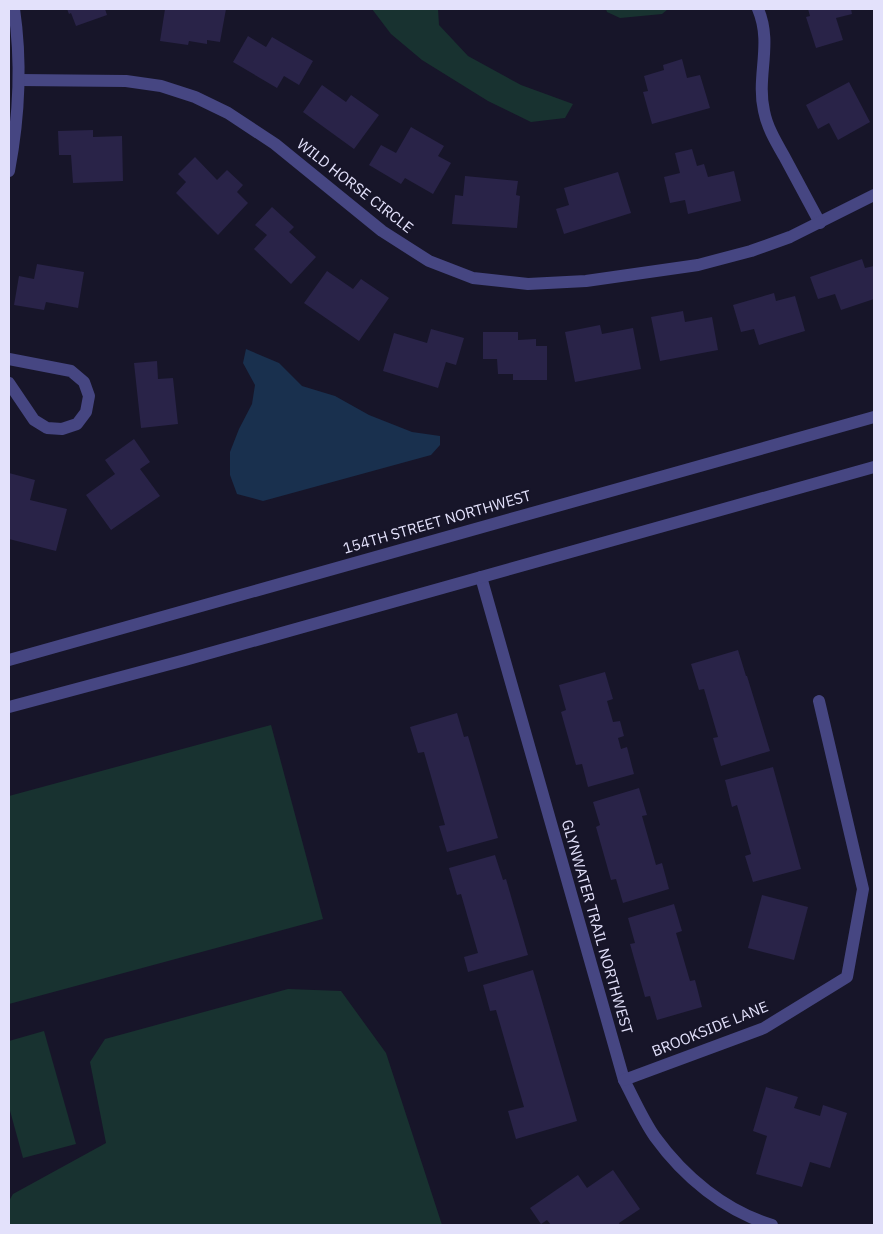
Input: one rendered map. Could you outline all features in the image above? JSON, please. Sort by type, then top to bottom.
[{"type":"street","points":[[9,171],[19,80],[14,9]]},
{"type":"street","points":[[758,9],[763,21],[765,54],[762,85],[764,111],[771,131],[820,224]]},
{"type":"street","name":"WILD HORSE CIRCLE","points":[[19,80],[126,81],[161,86],[195,97],[228,114],[275,144],[382,231],[429,261],[473,278],[528,284],[586,281],[698,265],[752,251],[790,237],[820,224],[874,195]]},
{"type":"street","points":[[9,359],[71,371],[84,382],[89,396],[86,412],[77,424],[62,430],[47,428],[34,420],[9,383]]},
{"type":"street","name":"154TH STREET NORTHWEST","points":[[9,660],[874,417]]},
{"type":"street","points":[[9,707],[185,660],[874,467]]},
{"type":"street","name":"GLYNWATER TRAIL NORTHWEST","points":[[481,577],[624,1080],[654,1136],[671,1157],[696,1182],[727,1204],[772,1225]]},
{"type":"street","name":"BROOKSIDE LANE","points":[[624,1080],[764,1028],[847,977],[863,889],[819,701]]},
{"type":"green space","points":[[372,9],[438,9],[439,25],[468,56],[521,85],[573,104],[565,118],[531,122],[488,101],[422,60],[391,34]]},
{"type":"green space","points":[[606,9],[668,9],[662,14],[620,18],[607,12]]},
{"type":"green space","points":[[271,725],[323,919],[9,1004],[9,796]]},
{"type":"green space","points":[[288,989],[341,991],[386,1053],[442,1225],[9,1225],[9,1201],[13,1194],[106,1143],[90,1062],[105,1039]]},
{"type":"green space","points":[[44,1031],[76,1144],[23,1158],[9,1107],[9,1041]]},
{"type":"water","points":[[246,349],[279,363],[302,386],[335,396],[369,415],[412,432],[440,436],[440,445],[431,455],[263,501],[237,494],[230,475],[230,452],[252,404],[255,385],[243,363]]},
{"type":"building","points":[[67,9],[105,9],[107,15],[76,26],[71,13],[69,14]]},
{"type":"building","points":[[165,9],[226,9],[220,42],[207,40],[207,44],[189,41],[188,45],[160,41]]},
{"type":"building","points":[[808,9],[851,9],[852,14],[836,18],[843,40],[816,48],[806,17],[810,16]]},
{"type":"building","points":[[248,36],[266,47],[272,37],[313,61],[299,85],[284,76],[277,88],[233,62]]},
{"type":"building","points":[[682,59],[687,78],[700,75],[710,108],[652,124],[643,92],[648,91],[644,76],[664,70],[663,65]]},
{"type":"building","points":[[849,82],[870,122],[838,140],[829,123],[818,129],[806,105]]},
{"type":"building","points":[[322,85],[346,102],[351,95],[379,115],[354,149],[303,112]]},
{"type":"building","points":[[411,127],[444,146],[438,156],[451,163],[433,194],[405,178],[401,184],[369,165],[381,145],[396,153]]},
{"type":"building","points":[[93,130],[93,137],[122,136],[123,181],[73,183],[71,155],[59,155],[58,131]]},
{"type":"building","points":[[692,149],[697,166],[704,164],[708,177],[734,171],[741,201],[688,214],[685,200],[670,203],[664,177],[680,173],[675,153]]},
{"type":"building","points":[[195,157],[217,180],[227,170],[243,185],[237,192],[248,203],[218,235],[176,193],[186,182],[178,174]]},
{"type":"building","points":[[618,172],[631,213],[564,234],[556,209],[569,205],[564,188]]},
{"type":"building","points":[[465,176],[518,181],[516,195],[520,196],[517,228],[452,224],[455,195],[463,196]]},
{"type":"building","points":[[272,207],[294,227],[289,232],[316,257],[291,284],[254,249],[267,235],[255,225]]},
{"type":"building","points":[[862,259],[865,268],[874,266],[874,299],[841,310],[835,294],[818,299],[810,277]]},
{"type":"building","points":[[37,264],[84,272],[78,308],[46,302],[44,310],[14,305],[19,276],[34,279]]},
{"type":"building","points":[[327,271],[353,289],[361,279],[389,298],[359,341],[304,303]]},
{"type":"building","points":[[774,293],[776,301],[795,296],[805,331],[759,345],[754,329],[741,332],[733,305]]},
{"type":"building","points":[[683,311],[685,322],[712,317],[718,350],[660,361],[651,317]]},
{"type":"building","points":[[600,325],[602,334],[633,328],[641,369],[575,382],[565,332]]},
{"type":"building","points":[[431,329],[464,338],[456,365],[446,362],[438,388],[383,371],[394,333],[427,343]]},
{"type":"building","points":[[483,332],[518,332],[518,340],[536,339],[536,346],[547,346],[547,380],[513,380],[513,374],[498,374],[497,359],[483,359]]},
{"type":"building","points":[[157,361],[158,379],[173,378],[178,424],[141,428],[134,363]]},
{"type":"building","points":[[134,439],[150,462],[140,469],[160,496],[111,530],[86,495],[115,474],[105,460]]},
{"type":"building","points":[[9,473],[35,480],[30,500],[67,509],[56,551],[9,539]]},
{"type":"building","points":[[738,650],[770,751],[721,766],[713,738],[718,737],[704,689],[699,690],[691,664]]},
{"type":"building","points":[[605,672],[613,699],[607,701],[613,722],[620,721],[624,736],[618,738],[621,749],[627,747],[634,774],[588,787],[582,764],[576,765],[561,712],[566,710],[559,685]]},
{"type":"building","points":[[457,713],[464,737],[468,736],[498,838],[447,852],[439,826],[445,825],[424,752],[418,753],[410,727]]},
{"type":"building","points":[[773,767],[801,869],[753,882],[745,856],[751,854],[737,805],[732,807],[725,780]]},
{"type":"building","points":[[639,788],[647,815],[642,816],[656,865],[662,863],[669,889],[623,903],[616,879],[611,880],[596,827],[600,825],[593,802]]},
{"type":"building","points":[[495,855],[503,880],[506,879],[528,955],[468,972],[464,957],[478,953],[461,894],[457,895],[449,868]]},
{"type":"building","points":[[762,895],[808,907],[794,960],[748,948]]},
{"type":"building","points":[[674,904],[682,931],[676,933],[690,981],[695,980],[702,1007],[657,1020],[650,996],[645,997],[630,944],[635,943],[628,918]]},
{"type":"building","points":[[533,970],[577,1121],[516,1139],[508,1111],[524,1107],[496,1010],[490,1011],[483,985]]},
{"type":"building","points":[[766,1087],[798,1097],[794,1108],[820,1116],[823,1105],[847,1113],[830,1168],[810,1162],[802,1187],[756,1174],[767,1136],[753,1131]]},
{"type":"building","points":[[613,1170],[640,1209],[619,1223],[620,1225],[551,1225],[547,1220],[541,1224],[530,1208],[578,1175],[587,1188]]}]
